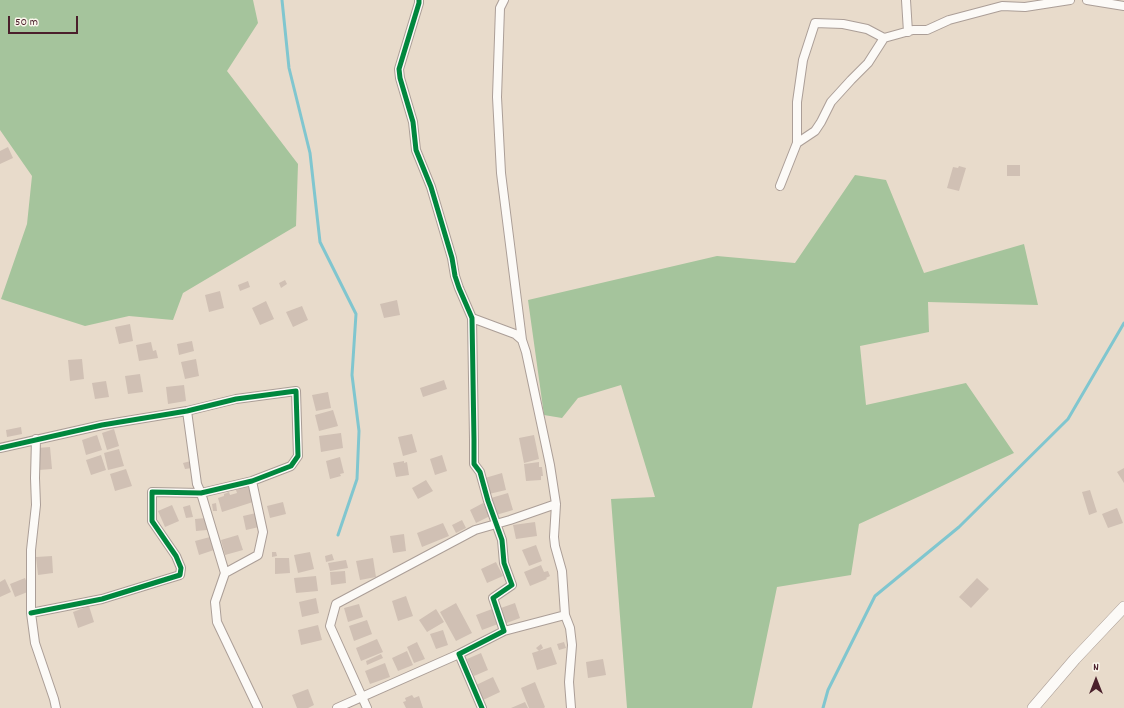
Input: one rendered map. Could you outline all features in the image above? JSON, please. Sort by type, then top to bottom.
[{"type":"main road","points":[[1033,708],[1075,658],[1124,607]]},
{"type":"street","points":[[419,0],[399,69],[400,78],[413,122],[416,150],[431,187],[452,258],[455,276],[472,318],[474,464],[480,472],[488,501],[502,540],[504,563],[512,585],[493,598],[504,631]]},
{"type":"street","points":[[504,0],[500,8],[497,105],[501,173],[522,340],[526,352],[545,442],[556,504],[554,537],[555,546],[562,571],[565,615],[570,628],[572,645],[569,682],[571,708]]},
{"type":"street","points":[[906,0],[908,32]]},
{"type":"street","points":[[780,186],[797,143],[797,102],[803,60],[814,23],[843,24],[867,29],[884,38],[913,30],[927,30],[949,20],[1002,6],[1025,7],[1070,0]]},
{"type":"street","points":[[1087,0],[1124,6]]},
{"type":"street","points":[[797,143],[815,131],[831,102],[868,63],[884,38]]},
{"type":"street","points":[[472,318],[515,334],[522,340]]},
{"type":"street","points":[[0,448],[102,425],[187,411],[236,399],[296,391],[298,456],[291,466],[252,481],[201,493],[152,492],[152,521],[176,556],[180,568],[180,575],[102,599],[31,613]]},
{"type":"street","points":[[187,411],[197,484],[225,573],[215,602],[218,622],[258,708]]},
{"type":"street","points":[[36,440],[36,505],[31,550],[31,613],[35,643],[56,708]]},
{"type":"street","points":[[225,573],[258,555],[263,532],[252,481]]},
{"type":"street","points":[[367,708],[330,626],[336,604],[475,530],[556,504]]},
{"type":"street","points":[[337,708],[459,654],[504,631],[565,615]]},
{"type":"street","points":[[459,654],[482,708]]},
{"type":"green space","points":[[0,0],[253,0],[258,23],[227,71],[298,164],[296,226],[183,293],[173,320],[129,316],[85,326],[1,299],[27,224],[32,176],[0,130]]},
{"type":"green space","points":[[855,175],[886,180],[924,273],[1024,244],[1038,305],[928,302],[929,332],[860,346],[866,405],[966,383],[1014,453],[859,524],[851,575],[777,587],[752,708],[627,708],[611,499],[655,497],[621,385],[578,398],[562,418],[544,415],[528,300],[717,256],[795,263]]},
{"type":"building","points":[[8,147],[13,158],[0,164],[0,151]]},
{"type":"building","points":[[1007,165],[1020,165],[1020,176],[1007,176]]},
{"type":"building","points":[[959,166],[966,168],[959,191],[947,188],[953,167],[958,168]]},
{"type":"building","points":[[285,280],[287,284],[281,288],[279,283]]},
{"type":"building","points":[[248,281],[250,287],[240,291],[238,285]]},
{"type":"building","points":[[220,291],[224,308],[209,312],[205,295]]},
{"type":"building","points":[[397,300],[400,315],[384,318],[380,304]]},
{"type":"building","points":[[266,301],[274,319],[260,325],[252,308]]},
{"type":"building","points":[[302,306],[308,320],[293,327],[286,312]]},
{"type":"building","points":[[130,324],[133,341],[119,344],[115,327]]},
{"type":"building","points":[[192,341],[194,351],[179,355],[177,344]]},
{"type":"building","points":[[151,342],[153,351],[156,350],[158,358],[139,361],[136,345]]},
{"type":"building","points":[[82,359],[84,379],[70,381],[68,360]]},
{"type":"building","points":[[196,359],[199,376],[185,379],[181,362]]},
{"type":"building","points":[[140,374],[143,392],[128,394],[125,376]]},
{"type":"building","points":[[444,380],[447,389],[423,397],[420,388]]},
{"type":"building","points":[[106,381],[109,397],[95,399],[92,383]]},
{"type":"building","points":[[184,385],[186,401],[168,404],[166,387]]},
{"type":"building","points":[[328,392],[331,408],[316,411],[312,395]]},
{"type":"building","points":[[333,410],[338,426],[319,431],[315,415]]},
{"type":"building","points":[[21,427],[22,434],[7,437],[6,430]]},
{"type":"building","points":[[114,429],[119,446],[107,450],[102,433]]},
{"type":"building","points":[[341,433],[343,448],[321,452],[319,436]]},
{"type":"building","points":[[412,434],[417,452],[403,456],[398,437]]},
{"type":"building","points":[[97,435],[102,450],[86,455],[82,440]]},
{"type":"building","points":[[534,435],[539,459],[524,463],[519,438]]},
{"type":"building","points":[[50,447],[52,469],[39,470],[37,448]]},
{"type":"building","points":[[119,449],[124,466],[108,470],[104,453]]},
{"type":"building","points":[[101,455],[106,470],[91,475],[86,460]]},
{"type":"building","points":[[442,455],[447,471],[435,475],[430,459]]},
{"type":"building","points":[[340,457],[344,473],[340,474],[341,476],[330,479],[326,461]]},
{"type":"building","points":[[191,461],[192,468],[185,469],[183,463]]},
{"type":"building","points":[[404,461],[404,463],[407,462],[409,475],[396,477],[393,463]]},
{"type":"building","points":[[539,462],[539,467],[542,467],[543,476],[541,476],[541,480],[526,481],[524,464]]},
{"type":"building","points":[[1124,468],[1124,483],[1117,472]]},
{"type":"building","points":[[126,469],[132,486],[115,491],[110,474]]},
{"type":"building","points":[[502,473],[506,490],[489,494],[485,478]]},
{"type":"building","points":[[426,480],[433,491],[418,499],[412,488]]},
{"type":"building","points":[[248,486],[253,502],[222,512],[218,498],[229,492],[230,495],[237,493],[236,490]]},
{"type":"building","points":[[1090,490],[1097,512],[1089,515],[1082,492]]},
{"type":"building","points":[[508,493],[513,510],[496,515],[491,498]]},
{"type":"building","points":[[283,502],[286,514],[270,518],[267,506]]},
{"type":"building","points":[[216,503],[217,511],[213,511],[212,504]]},
{"type":"building","points":[[483,503],[490,516],[476,523],[470,510]]},
{"type":"building","points":[[172,505],[179,521],[165,527],[158,511]]},
{"type":"building","points":[[190,505],[193,517],[186,518],[183,507]]},
{"type":"building","points":[[1117,508],[1123,523],[1108,528],[1102,514]]},
{"type":"building","points":[[256,513],[259,527],[246,530],[243,516]]},
{"type":"building","points":[[206,518],[207,530],[196,531],[195,519]]},
{"type":"building","points":[[462,520],[466,528],[456,533],[452,525]]},
{"type":"building","points":[[535,522],[537,536],[516,539],[513,525]]},
{"type":"building","points":[[443,523],[449,536],[422,547],[417,533]]},
{"type":"building","points":[[404,534],[406,551],[393,553],[390,536]]},
{"type":"building","points":[[238,535],[243,550],[225,555],[221,540]]},
{"type":"building","points":[[210,537],[214,550],[199,555],[195,541]]},
{"type":"building","points":[[536,545],[542,561],[529,566],[522,550]]},
{"type":"building","points":[[272,552],[276,552],[277,556],[272,557]]},
{"type":"building","points":[[310,552],[314,569],[298,573],[294,555]]},
{"type":"building","points":[[332,554],[334,560],[326,562],[325,556]]},
{"type":"building","points":[[52,556],[53,573],[38,575],[36,557]]},
{"type":"building","points":[[275,558],[289,558],[290,573],[275,574]]},
{"type":"building","points":[[373,558],[376,577],[360,580],[356,561]]},
{"type":"building","points":[[346,560],[348,568],[330,571],[328,563]]},
{"type":"building","points":[[496,562],[503,576],[487,583],[481,569]]},
{"type":"building","points":[[541,565],[544,572],[548,571],[550,576],[546,578],[547,579],[530,586],[524,572]]},
{"type":"building","points":[[345,571],[346,583],[331,585],[330,572]]},
{"type":"building","points":[[316,576],[318,591],[296,593],[294,578]]},
{"type":"building","points":[[25,578],[30,591],[15,597],[10,584]]},
{"type":"building","points":[[977,578],[989,589],[971,608],[959,597]]},
{"type":"building","points":[[5,579],[11,592],[0,597],[0,582]]},
{"type":"building","points":[[406,596],[413,616],[398,621],[392,601]]},
{"type":"building","points":[[316,598],[319,613],[302,617],[299,602]]},
{"type":"building","points":[[456,603],[472,633],[456,641],[440,612]]},
{"type":"building","points":[[515,603],[520,618],[504,624],[498,609]]},
{"type":"building","points":[[359,604],[363,617],[348,622],[344,608]]},
{"type":"building","points":[[89,606],[94,622],[78,628],[73,612]]},
{"type":"building","points":[[436,609],[444,622],[427,632],[419,620]]},
{"type":"building","points":[[492,609],[498,624],[482,630],[476,615]]},
{"type":"building","points":[[367,620],[372,634],[354,641],[349,626]]},
{"type":"building","points":[[318,625],[322,640],[301,645],[298,630]]},
{"type":"building","points":[[443,630],[448,645],[436,649],[430,634]]},
{"type":"building","points":[[377,639],[383,652],[361,661],[356,648]]},
{"type":"building","points":[[417,642],[425,659],[414,663],[407,647]]},
{"type":"building","points":[[564,642],[566,648],[559,650],[557,644]]},
{"type":"building","points":[[541,644],[543,648],[539,651],[536,648]]},
{"type":"building","points":[[551,647],[557,664],[537,670],[532,653]]},
{"type":"building","points":[[407,651],[413,665],[398,671],[392,658]]},
{"type":"building","points":[[481,653],[488,670],[474,676],[467,659]]},
{"type":"building","points":[[381,654],[383,658],[367,665],[366,661]]},
{"type":"building","points":[[603,659],[606,675],[588,678],[586,662]]},
{"type":"building","points":[[385,663],[390,677],[370,684],[365,671]]},
{"type":"building","points":[[493,677],[500,692],[481,701],[474,686]]},
{"type":"building","points":[[535,682],[545,707],[544,708],[529,708],[521,688]]},
{"type":"building","points":[[308,689],[314,705],[308,708],[297,708],[292,695]]},
{"type":"building","points":[[412,695],[414,698],[419,696],[423,708],[406,708],[403,702],[406,701],[405,698]]},
{"type":"building","points":[[525,702],[528,708],[511,708]]},
{"type":"waterway","points":[[282,0],[289,68],[310,153],[320,242],[356,314],[352,375],[359,431],[357,479],[338,535]]},
{"type":"waterway","points":[[823,708],[828,690],[875,596],[959,527],[1068,419],[1124,323]]},
{"type":"cycle path","points":[[419,0],[399,69],[400,78],[413,122],[416,150],[431,187],[452,258],[455,276],[472,318],[474,464],[480,472],[488,501],[502,540],[504,563],[512,585],[493,598],[504,631],[459,654],[482,708]]},
{"type":"cycle path","points":[[0,448],[102,425],[187,411],[236,399],[296,391],[298,456],[291,466],[252,481],[201,493],[152,492],[152,521],[176,556],[181,568],[180,575],[102,599],[31,613]]}]
